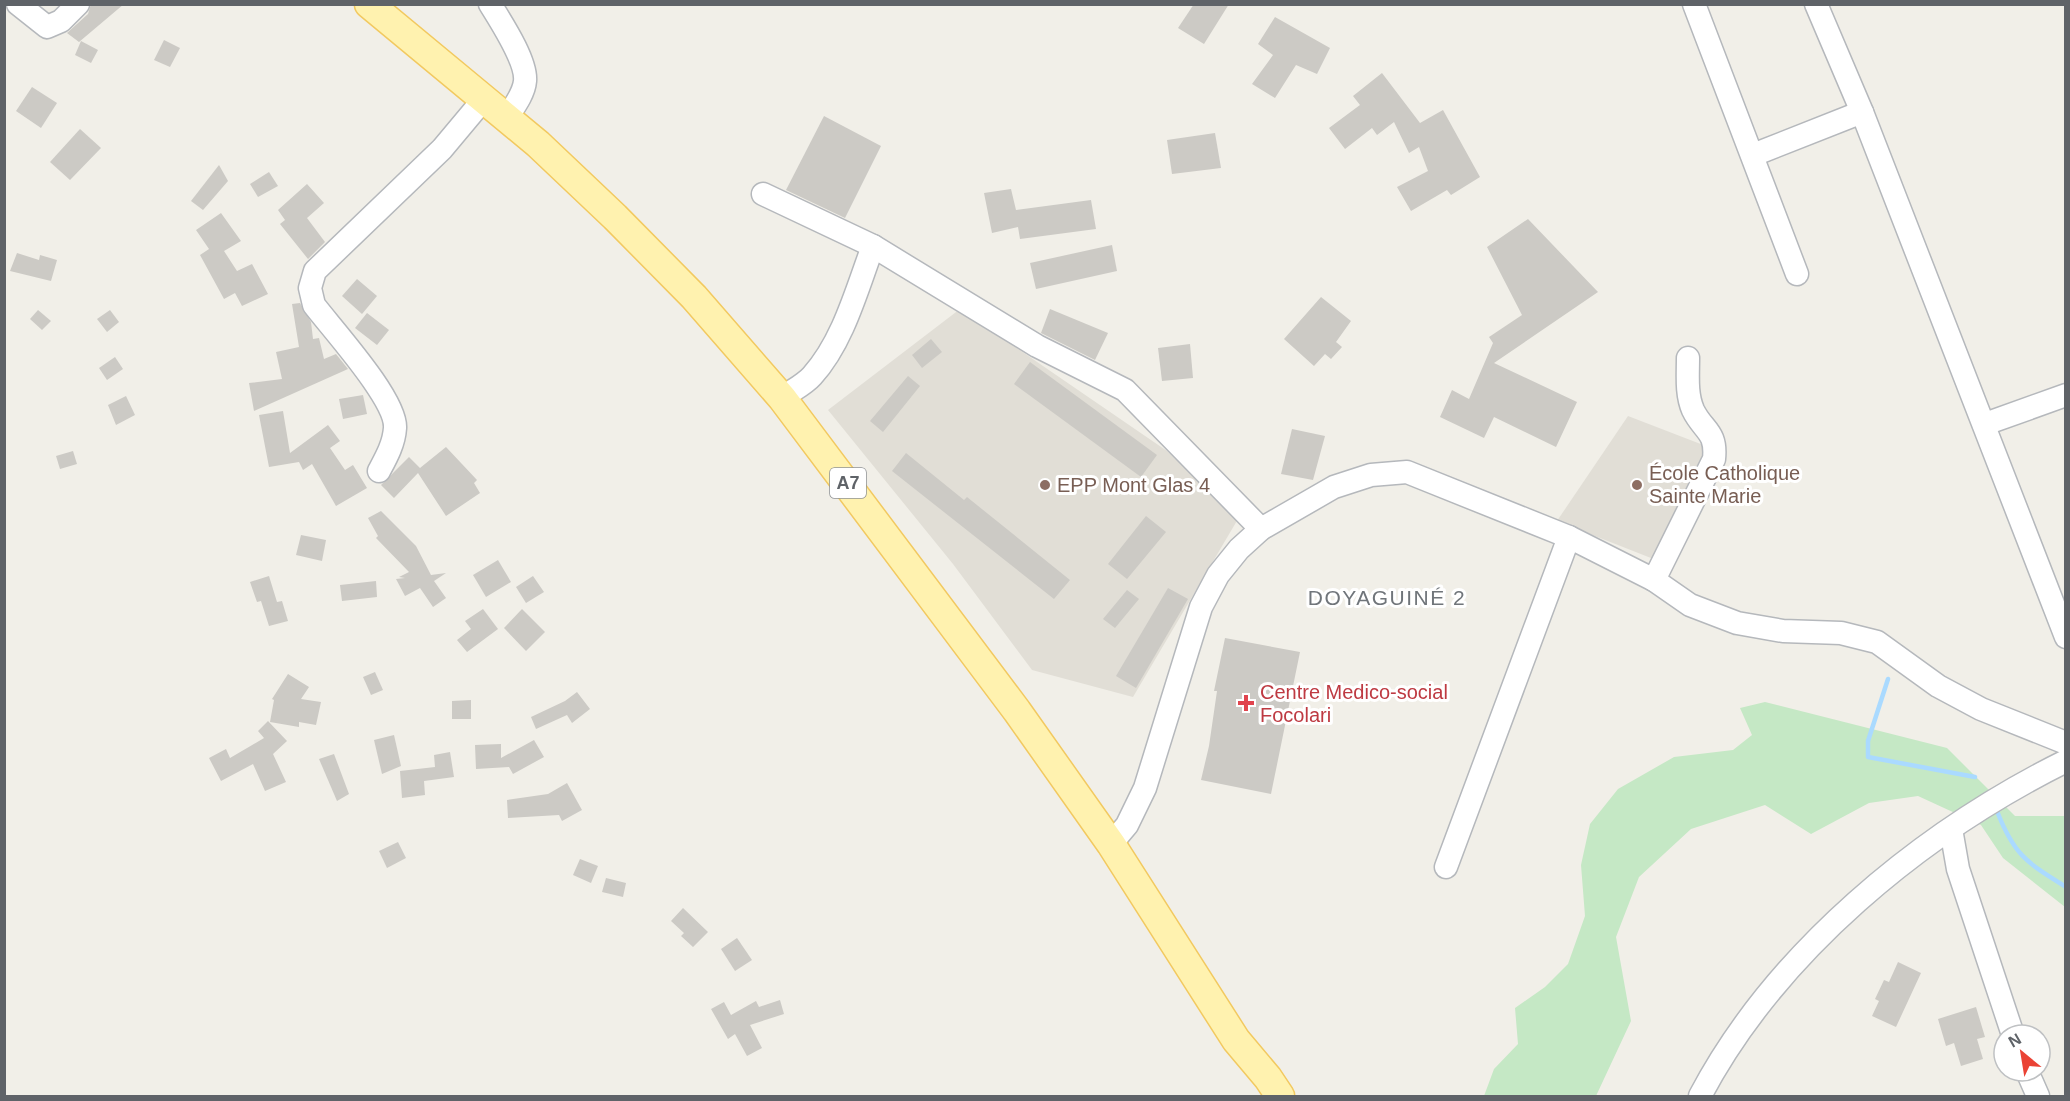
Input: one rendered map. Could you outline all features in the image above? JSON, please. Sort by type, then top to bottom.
[{"type":"main road","name":"A7","points":[[369,4],[538,144],[663,265],[782,398],[1017,711],[1111,844],[1236,1040],[1280,1096]]},
{"type":"main road","name":"A7","points":[[1236,1040],[1261,1096]]},
{"type":"street","points":[[18,4],[47,27],[61,21],[78,4]]},
{"type":"street","points":[[490,4],[521,61],[526,80],[518,100],[506,119]]},
{"type":"street","points":[[1694,4],[1797,274]]},
{"type":"street","points":[[1816,4],[1862,112],[2066,637]]},
{"type":"street","points":[[379,471],[389,453],[396,427],[390,403],[314,305],[310,288],[315,272],[442,149],[483,100]]},
{"type":"street","points":[[1753,155],[1862,112]]},
{"type":"street","points":[[763,194],[873,246],[1037,346],[1125,390],[1261,529]]},
{"type":"street","points":[[782,398],[811,377],[826,357],[850,310],[873,246]]},
{"type":"street","points":[[1654,580],[1714,459],[1716,444],[1708,429],[1694,412],[1688,396],[1688,358]]},
{"type":"street","points":[[1985,424],[2066,395]]},
{"type":"street","points":[[1111,844],[1127,825],[1145,788],[1201,607],[1218,575],[1239,549],[1261,529],[1334,487],[1371,475],[1407,472],[1569,537],[1654,580],[1690,604],[1737,623],[1783,631],[1840,633],[1877,642],[1930,680],[1981,709],[2066,743]]},
{"type":"street","points":[[1446,867],[1569,537]]},
{"type":"street","points":[[1700,1096],[1735,1036],[1796,962],[1866,896],[1982,807],[2066,761]]},
{"type":"street","points":[[1951,829],[1958,869],[2009,1023]]},
{"type":"shaded area","name":"EPP Mont Glas 4","points":[[960,309],[1167,451],[1238,519],[1133,697],[1032,670],[953,564],[828,410]]},
{"type":"shaded area","name":"École Catholique Sainte Marie","points":[[1628,416],[1711,448],[1656,560],[1557,521]]},
{"type":"green space","points":[[1765,702],[1947,748],[2015,816],[2065,816],[2065,907],[2003,858],[1981,825],[1918,796],[1869,803],[1811,834],[1765,805],[1691,829],[1639,877],[1616,937],[1631,1021],[1596,1096],[1484,1096],[1494,1069],[1518,1044],[1515,1008],[1545,987],[1568,964],[1585,916],[1581,865],[1590,824],[1618,789],[1674,757],[1733,750],[1752,735],[1740,708]]},
{"type":"building","points":[[91,4],[124,4],[79,42],[67,33],[88,14]]},
{"type":"building","points":[[1194,4],[1229,4],[1204,44],[1178,28]]},
{"type":"building","points":[[1275,17],[1330,48],[1317,74],[1296,65],[1275,98],[1252,84],[1273,55],[1258,44]]},
{"type":"building","points":[[164,40],[180,48],[170,67],[154,60]]},
{"type":"building","points":[[81,41],[98,50],[91,63],[75,55]]},
{"type":"building","points":[[1382,73],[1420,123],[1443,110],[1480,177],[1451,195],[1447,190],[1411,211],[1397,187],[1428,171],[1419,147],[1409,153],[1394,122],[1377,135],[1372,128],[1345,149],[1329,128],[1360,105],[1353,96]]},
{"type":"building","points":[[32,87],[57,103],[41,128],[16,111]]},
{"type":"building","points":[[824,116],[881,146],[845,218],[786,190]]},
{"type":"building","points":[[80,129],[101,148],[70,180],[50,162]]},
{"type":"building","points":[[1215,133],[1221,168],[1172,174],[1167,140]]},
{"type":"building","points":[[219,165],[228,181],[203,210],[191,201]]},
{"type":"building","points":[[269,172],[278,186],[258,197],[250,184]]},
{"type":"building","points":[[307,184],[324,203],[307,218],[325,242],[308,259],[280,224],[285,220],[278,210]]},
{"type":"building","points":[[1011,189],[1016,210],[1091,200],[1096,229],[1020,239],[1018,227],[992,233],[984,193]]},
{"type":"building","points":[[221,213],[241,241],[224,251],[237,271],[252,264],[268,294],[242,306],[235,293],[224,299],[200,255],[209,249],[196,230]]},
{"type":"building","points":[[1528,219],[1598,292],[1494,363],[1577,402],[1556,447],[1494,417],[1484,438],[1440,417],[1452,390],[1469,399],[1493,343],[1489,337],[1522,315],[1487,247]]},
{"type":"building","points":[[1112,245],[1117,271],[1036,289],[1030,263]]},
{"type":"building","points":[[17,253],[39,260],[40,255],[57,260],[51,281],[10,271]]},
{"type":"building","points":[[357,279],[377,296],[362,314],[342,296]]},
{"type":"building","points":[[1321,297],[1351,321],[1336,342],[1342,347],[1331,359],[1325,354],[1314,366],[1284,339]]},
{"type":"building","points":[[300,303],[311,322],[313,339],[319,338],[324,359],[336,354],[348,369],[254,411],[249,383],[282,379],[276,352],[299,347],[292,304]]},
{"type":"building","points":[[1050,309],[1108,333],[1095,360],[1041,333]]},
{"type":"building","points":[[38,310],[51,321],[42,330],[30,319]]},
{"type":"building","points":[[110,310],[119,322],[107,332],[97,319]]},
{"type":"building","points":[[367,313],[389,330],[377,345],[355,328]]},
{"type":"building","points":[[931,339],[942,352],[922,368],[912,355]]},
{"type":"building","points":[[1190,344],[1193,378],[1162,381],[1158,348]]},
{"type":"building","points":[[115,357],[123,369],[107,380],[99,368]]},
{"type":"building","points":[[1030,362],[1157,455],[1141,477],[1014,384]]},
{"type":"building","points":[[908,376],[920,386],[883,432],[870,421]]},
{"type":"building","points":[[363,395],[367,414],[343,419],[339,399]]},
{"type":"building","points":[[126,396],[135,415],[116,425],[108,405]]},
{"type":"building","points":[[283,411],[290,453],[328,425],[340,441],[330,448],[345,470],[353,465],[367,488],[336,506],[312,464],[303,470],[299,462],[269,467],[259,415]]},
{"type":"building","points":[[1292,429],[1325,436],[1313,480],[1281,474]]},
{"type":"building","points":[[446,447],[477,480],[474,483],[480,493],[446,516],[418,473],[394,498],[381,485],[409,457],[420,468]]},
{"type":"building","points":[[73,451],[77,464],[60,469],[56,456]]},
{"type":"building","points":[[906,453],[964,500],[967,497],[1070,580],[1054,599],[892,471]]},
{"type":"building","points":[[381,511],[416,546],[431,575],[446,573],[434,581],[446,598],[433,607],[420,588],[405,596],[396,579],[405,578],[399,577],[409,572],[376,538],[378,536],[368,518]]},
{"type":"building","points":[[1146,516],[1166,532],[1127,579],[1108,564]]},
{"type":"building","points":[[301,535],[326,540],[322,561],[296,555]]},
{"type":"building","points":[[498,560],[511,582],[486,597],[473,575]]},
{"type":"building","points":[[269,576],[277,602],[282,601],[288,621],[269,626],[261,601],[257,602],[250,582]]},
{"type":"building","points":[[533,576],[544,592],[526,603],[516,587]]},
{"type":"building","points":[[376,581],[377,597],[342,601],[340,585]]},
{"type":"building","points":[[1168,588],[1188,599],[1136,688],[1116,676]]},
{"type":"building","points":[[1127,590],[1139,599],[1115,628],[1103,619]]},
{"type":"building","points":[[483,609],[498,629],[467,652],[457,640],[471,629],[465,621]]},
{"type":"building","points":[[522,609],[545,632],[526,651],[504,628]]},
{"type":"building","points":[[1225,638],[1300,652],[1271,794],[1201,780],[1209,746],[1217,691],[1214,691]]},
{"type":"building","points":[[375,672],[383,690],[371,695],[363,677]]},
{"type":"building","points":[[288,674],[309,687],[301,699],[321,702],[316,725],[299,722],[299,727],[270,722],[274,700],[272,699]]},
{"type":"building","points":[[577,692],[590,709],[572,723],[567,715],[536,729],[531,717],[565,701]]},
{"type":"building","points":[[471,700],[471,719],[452,719],[452,701]]},
{"type":"building","points":[[268,721],[287,741],[273,754],[286,782],[265,791],[253,764],[221,781],[209,758],[226,749],[230,758],[264,738],[258,731]]},
{"type":"building","points":[[394,735],[401,766],[382,774],[374,740]]},
{"type":"building","points":[[534,740],[544,757],[513,774],[509,767],[476,769],[475,745],[501,744],[501,758]]},
{"type":"building","points":[[450,752],[454,777],[424,781],[425,795],[402,798],[400,771],[435,767],[434,755]]},
{"type":"building","points":[[334,754],[349,794],[337,801],[319,759]]},
{"type":"building","points":[[567,783],[582,810],[562,821],[559,815],[508,818],[507,800],[548,794]]},
{"type":"building","points":[[398,842],[406,858],[387,868],[379,851]]},
{"type":"building","points":[[580,859],[598,866],[591,883],[573,875]]},
{"type":"building","points":[[606,878],[626,883],[623,897],[602,892]]},
{"type":"building","points":[[683,908],[708,932],[693,947],[681,936],[684,933],[671,921]]},
{"type":"building","points":[[737,938],[752,960],[735,971],[721,949]]},
{"type":"building","points":[[1898,962],[1921,973],[1896,1027],[1872,1016],[1879,1001],[1875,999],[1884,980],[1889,982]]},
{"type":"building","points":[[780,1000],[784,1014],[750,1025],[762,1048],[747,1056],[735,1034],[728,1039],[711,1009],[724,1002],[731,1015],[756,1001],[759,1007]]},
{"type":"building","points":[[1976,1007],[1985,1037],[1977,1039],[1983,1059],[1961,1066],[1954,1043],[1946,1046],[1938,1019]]},
{"type":"waterway","points":[[1888,679],[1868,741],[1868,757],[1975,777]]},
{"type":"waterway","points":[[1997,811],[2009,838],[2023,856],[2031,864],[2066,887]]},
{"type":"place","name":"EPP Mont Glas 4","points":[[1045,485]]},
{"type":"place","name":"École Catholique Sainte Marie","points":[[1637,485]]},
{"type":"place","name":"Centre Medico-social Focolari","points":[[1246,703]]},
{"type":"district","name":"DOYAGUINÉ 2","points":[[1387,598]]}]
